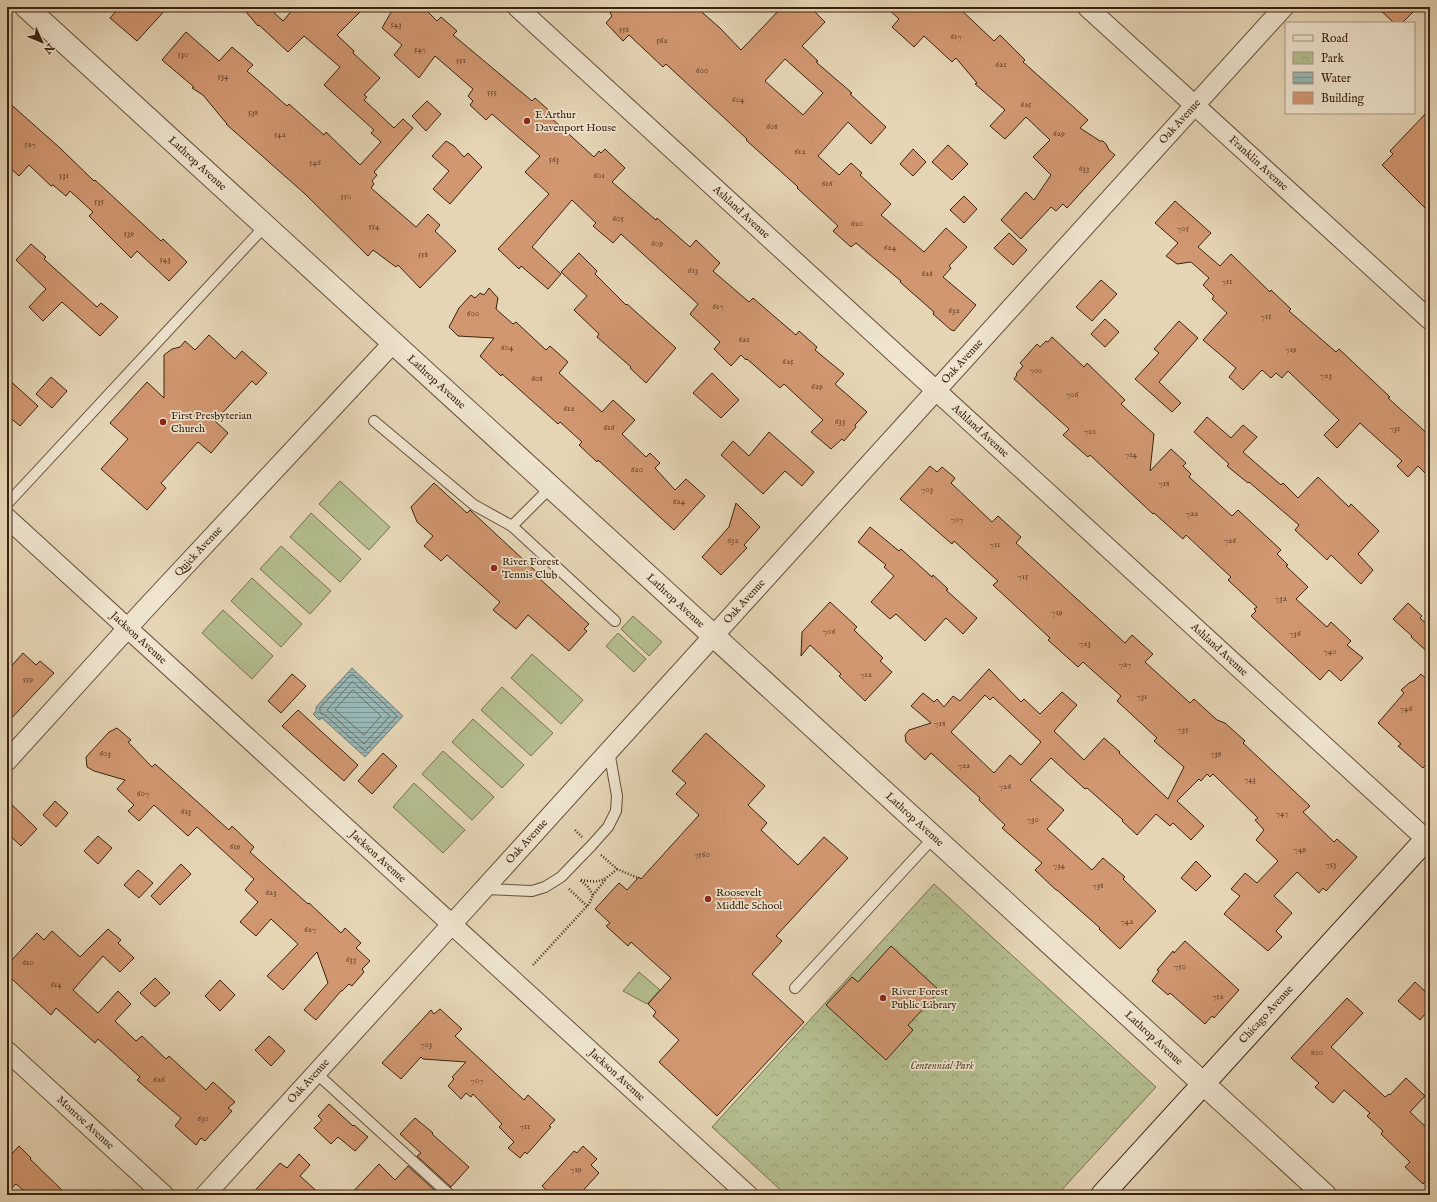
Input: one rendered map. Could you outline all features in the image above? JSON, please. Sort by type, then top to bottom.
[{"type":"street","name":"Lathrop Avenue","points":[[26,7],[1325,1195]]},
{"type":"street","name":"Ashland Avenue","points":[[517,7],[1428,837]]},
{"type":"street","name":"Franklin Avenue","points":[[1087,7],[1430,320]]},
{"type":"street","name":"Oak Avenue","points":[[205,1195],[1284,7]]},
{"type":"street","name":"Quick Avenue","points":[[7,761],[128,628],[393,343]]},
{"type":"street","name":"Jackson Avenue","points":[[7,518],[748,1195]]},
{"type":"street","name":"Chicago Avenue","points":[[1102,1195],[1428,837]]},
{"type":"street","name":"Monroe Avenue","points":[[7,1050],[164,1195]]},
{"type":"lane","points":[[7,504],[265,226]]},
{"type":"lane","points":[[374,421],[474,505],[512,526],[615,622]]},
{"type":"lane","points":[[512,526],[551,487]]},
{"type":"lane","points":[[484,889],[532,891],[545,887],[561,878],[591,846],[608,827],[616,811],[617,796],[609,750]]},
{"type":"lane","points":[[795,988],[934,837]]},
{"type":"lane","points":[[316,1073],[450,1195]]},
{"type":"path","points":[[574,830],[591,846]]},
{"type":"path","points":[[595,858],[600,854],[617,869],[638,878]]},
{"type":"path","points":[[533,965],[587,906],[593,895],[606,879],[617,869]]},
{"type":"path","points":[[593,895],[588,886],[579,879],[595,881],[606,879]]},
{"type":"path","points":[[572,883],[568,888],[587,906]]},
{"type":"green space","points":[[340,481],[390,527],[369,550],[319,504]]},
{"type":"green space","points":[[311,513],[361,559],[340,582],[290,537]]},
{"type":"green space","points":[[281,546],[331,591],[310,614],[260,569]]},
{"type":"green space","points":[[252,578],[302,624],[281,647],[231,601]]},
{"type":"green space","points":[[223,610],[273,656],[252,679],[202,633]]},
{"type":"green space","points":[[633,616],[662,642],[649,656],[621,629]]},
{"type":"green space","points":[[618,633],[646,659],[634,672],[606,646]]},
{"type":"green space","points":[[532,654],[583,700],[561,724],[511,678]]},
{"type":"green space","points":[[502,687],[553,733],[531,756],[481,710]]},
{"type":"green space","points":[[473,719],[524,765],[502,788],[452,742]]},
{"type":"green space","points":[[443,751],[494,797],[472,820],[422,774]]},
{"type":"green space","points":[[414,783],[465,830],[443,853],[393,807]]},
{"type":"green space","name":"Centennial Park","points":[[934,884],[1156,1087],[1057,1195],[786,1195],[712,1127]]},
{"type":"green space","points":[[639,972],[660,990],[647,1004],[623,991]]},
{"type":"water","points":[[352,668],[403,716],[365,757],[322,718],[319,720],[313,714],[316,711],[316,707]]},
{"type":"building","points":[[120,7],[168,7],[137,41],[110,18]]},
{"type":"building","points":[[242,7],[268,7],[283,21],[295,7],[365,7],[337,35],[354,51],[353,53],[380,78],[364,95],[367,97],[364,100],[394,128],[403,119],[413,128],[374,172],[377,175],[372,181],[374,184],[371,188],[416,227],[428,214],[440,225],[435,231],[456,251],[420,288],[398,265],[396,267],[373,250],[368,256],[304,193],[226,124],[203,95],[192,88],[194,87],[162,60],[186,32],[219,61],[232,47],[253,65],[247,71],[287,106],[289,104],[324,135],[326,132],[360,165],[381,142],[371,133],[374,130],[324,85],[340,67],[304,36],[288,52],[259,25],[258,26]]},
{"type":"building","points":[[394,7],[423,7],[437,21],[441,17],[457,31],[453,35],[532,101],[535,98],[552,113],[549,116],[594,157],[599,151],[601,153],[605,149],[625,168],[612,182],[690,247],[696,240],[720,263],[713,271],[749,302],[753,298],[796,335],[799,331],[817,347],[815,350],[844,374],[835,384],[867,412],[855,425],[856,427],[844,441],[842,439],[831,449],[811,432],[823,420],[784,384],[780,388],[741,355],[731,366],[714,349],[720,342],[690,314],[698,304],[621,234],[613,243],[593,226],[596,223],[572,200],[532,247],[561,274],[548,289],[521,266],[519,269],[498,249],[549,194],[525,172],[540,156],[492,114],[486,120],[470,105],[473,101],[468,96],[473,89],[435,56],[419,78],[394,55],[402,45],[382,28]]},
{"type":"building","points":[[616,7],[696,7],[720,28],[741,50],[782,7],[810,7],[825,22],[802,46],[818,61],[816,62],[852,93],[850,94],[886,127],[871,144],[848,122],[818,156],[839,175],[851,163],[862,173],[860,175],[891,204],[881,215],[924,252],[946,228],[967,247],[949,266],[951,268],[943,277],[976,305],[954,331],[933,314],[934,312],[900,282],[901,281],[856,243],[851,247],[833,231],[838,226],[666,64],[663,67],[629,35],[623,41],[606,23],[612,16],[610,13]],"holes":[[[785,59],[823,93],[803,115],[765,81]]]},
{"type":"building","points":[[886,7],[958,7],[994,41],[1000,35],[1025,60],[1023,62],[1088,120],[1080,128],[1100,141],[1103,141],[1109,150],[1115,155],[1067,208],[1063,204],[1056,211],[1051,207],[1021,239],[1001,220],[1026,192],[1034,200],[1051,175],[1033,157],[1050,140],[1026,117],[1005,139],[990,126],[1005,110],[975,84],[977,83],[956,58],[952,62],[924,36],[914,47],[892,27],[899,19]]},
{"type":"building","points":[[1377,7],[1418,7],[1403,22],[1393,22]]},
{"type":"building","points":[[7,101],[161,241],[163,239],[187,262],[169,281],[137,251],[131,258],[89,216],[93,212],[70,191],[66,196],[53,185],[51,186],[29,165],[19,176],[7,165]]},
{"type":"building","points":[[427,101],[441,114],[426,131],[412,116]]},
{"type":"building","points":[[1430,109],[1430,213],[1382,165],[1393,154],[1390,151]]},
{"type":"building","points":[[446,141],[454,146],[464,157],[468,153],[482,167],[450,204],[433,189],[449,171],[432,156]]},
{"type":"building","points":[[948,145],[968,164],[952,180],[932,162]]},
{"type":"building","points":[[913,149],[926,162],[913,176],[900,164]]},
{"type":"building","points":[[964,196],[977,209],[964,223],[950,210]]},
{"type":"building","points":[[1175,201],[1211,233],[1198,247],[1220,266],[1231,254],[1270,292],[1271,290],[1291,309],[1289,311],[1336,352],[1339,349],[1390,397],[1388,398],[1430,436],[1430,478],[1418,466],[1408,477],[1397,466],[1402,461],[1360,423],[1337,448],[1324,435],[1339,420],[1288,371],[1282,378],[1276,373],[1271,378],[1262,370],[1243,390],[1229,377],[1236,368],[1203,340],[1227,313],[1212,299],[1214,296],[1203,285],[1209,278],[1191,262],[1177,264],[1166,256],[1178,243],[1155,223]]},
{"type":"building","points":[[1009,233],[1027,250],[1013,265],[994,248]]},
{"type":"building","points":[[31,244],[46,257],[44,259],[97,307],[101,303],[118,317],[100,336],[62,302],[43,321],[29,307],[46,289],[16,260]]},
{"type":"building","points":[[579,253],[597,271],[595,274],[626,305],[627,304],[676,348],[646,383],[630,368],[631,367],[597,337],[599,334],[574,310],[587,296],[561,272]]},
{"type":"building","points":[[1101,280],[1117,294],[1092,321],[1076,307]]},
{"type":"building","points":[[489,288],[498,298],[496,309],[513,324],[516,322],[546,350],[550,346],[568,362],[559,373],[602,412],[613,400],[635,420],[622,434],[646,457],[650,453],[660,463],[655,468],[675,490],[686,479],[705,496],[674,530],[598,460],[597,462],[579,445],[582,442],[560,422],[558,424],[502,374],[501,376],[480,356],[494,338],[458,336],[449,327],[459,308],[471,295],[475,298],[480,293],[484,295]]},
{"type":"building","points":[[1105,319],[1119,332],[1105,347],[1091,334]]},
{"type":"building","points":[[1179,321],[1198,338],[1159,382],[1181,403],[1172,412],[1135,379],[1159,353],[1154,349]]},
{"type":"building","name":"First Presbyterian Church","points":[[209,335],[235,359],[242,351],[267,373],[256,385],[252,381],[215,421],[228,433],[211,453],[198,442],[161,483],[166,488],[147,510],[101,469],[128,439],[110,423],[147,382],[164,398],[164,355],[172,349],[180,347],[185,341],[195,350]]},
{"type":"building","points":[[1052,337],[1084,367],[1087,363],[1125,400],[1121,404],[1154,434],[1150,471],[1171,449],[1186,463],[1183,466],[1191,474],[1189,477],[1232,516],[1238,510],[1281,550],[1277,554],[1288,565],[1286,566],[1308,587],[1296,599],[1327,627],[1331,622],[1351,641],[1347,645],[1363,658],[1341,681],[1329,670],[1320,680],[1251,616],[1256,611],[1254,609],[1257,607],[1228,580],[1231,577],[1186,535],[1183,539],[1154,513],[1153,514],[1090,455],[1088,457],[1063,435],[1069,429],[1014,379],[1017,375],[1016,374],[1023,366],[1020,363],[1037,344],[1040,347],[1046,341],[1048,342]]},
{"type":"building","points":[[712,373],[739,400],[721,418],[693,393]]},
{"type":"building","points":[[51,377],[67,391],[52,408],[36,394]]},
{"type":"building","points":[[7,378],[38,406],[20,426],[7,415]]},
{"type":"building","points":[[1207,417],[1231,438],[1243,425],[1257,437],[1243,452],[1281,485],[1283,483],[1298,498],[1318,477],[1349,507],[1351,504],[1379,531],[1358,554],[1373,570],[1361,584],[1331,555],[1327,560],[1295,530],[1299,525],[1249,482],[1248,483],[1227,466],[1229,464],[1194,432]]},
{"type":"building","points":[[769,432],[814,472],[802,486],[785,471],[763,494],[721,455],[733,441],[749,456]]},
{"type":"building","points":[[930,466],[937,472],[942,467],[955,478],[951,483],[992,522],[998,516],[1021,537],[1016,543],[1125,643],[1132,635],[1153,654],[1145,662],[1190,703],[1194,699],[1217,720],[1225,723],[1245,741],[1243,743],[1310,806],[1303,812],[1334,842],[1337,839],[1357,857],[1326,891],[1323,888],[1319,893],[1297,872],[1274,896],[1292,913],[1276,931],[1282,937],[1268,951],[1224,914],[1240,896],[1231,889],[1245,873],[1257,883],[1278,861],[1256,840],[1264,830],[1255,820],[1258,818],[1213,774],[1210,777],[1207,774],[1201,781],[1199,779],[1177,801],[1204,826],[1191,840],[1173,823],[1170,826],[1156,814],[1137,835],[1122,821],[1123,820],[1087,788],[1085,789],[1051,758],[1030,780],[1064,810],[1047,829],[1092,870],[1103,858],[1125,877],[1123,879],[1156,911],[1120,949],[1099,929],[1100,928],[1035,870],[1042,863],[1002,828],[1005,825],[979,800],[980,798],[931,753],[925,760],[906,742],[905,735],[909,730],[931,723],[911,706],[923,693],[934,702],[937,699],[944,707],[953,696],[960,701],[989,669],[1021,702],[1024,699],[1040,714],[1062,692],[1077,705],[1054,731],[1084,760],[1104,738],[1168,799],[1184,767],[1154,741],[1157,738],[1117,701],[1121,696],[1083,662],[1078,667],[1048,640],[1050,638],[993,585],[998,581],[954,541],[952,544],[900,499]],"holes":[[[985,695],[990,700],[993,697],[1041,742],[1021,765],[1010,755],[994,773],[951,732]]]},
{"type":"building","name":"River Forest Tennis Club","points":[[434,483],[467,513],[470,510],[542,577],[540,579],[589,624],[584,629],[587,631],[569,651],[528,615],[516,629],[493,610],[500,602],[447,555],[441,561],[424,546],[433,536],[417,522],[411,507]]},
{"type":"building","points":[[736,503],[760,527],[744,545],[747,548],[721,575],[702,557],[729,527]]},
{"type":"building","points":[[870,527],[899,551],[901,549],[932,577],[933,575],[948,589],[946,590],[977,618],[963,634],[946,618],[925,641],[896,614],[890,619],[871,602],[894,576],[884,567],[886,565],[858,542]]},
{"type":"building","points":[[830,602],[857,627],[854,630],[883,658],[880,661],[892,672],[865,701],[839,676],[841,674],[810,645],[801,656],[802,632]]},
{"type":"building","points":[[1408,603],[1422,616],[1420,618],[1430,627],[1430,654],[1393,619]]},
{"type":"building","points":[[23,653],[36,665],[40,661],[54,673],[7,723],[7,671]]},
{"type":"building","points":[[292,674],[306,686],[281,713],[268,701]]},
{"type":"building","points":[[1421,674],[1430,682],[1430,760],[1423,768],[1398,746],[1401,744],[1378,723],[1404,693],[1401,690]]},
{"type":"building","points":[[298,710],[358,765],[344,781],[282,726]]},
{"type":"building","points":[[117,728],[131,740],[128,742],[152,767],[155,764],[229,830],[232,826],[254,847],[250,852],[341,933],[345,928],[361,943],[356,948],[370,961],[362,969],[364,972],[352,986],[349,984],[341,991],[316,1020],[304,1010],[328,983],[317,952],[283,990],[267,976],[298,944],[271,919],[256,936],[240,922],[258,902],[245,890],[254,879],[197,827],[188,836],[154,805],[139,821],[128,811],[134,805],[117,789],[125,780],[94,771],[87,767],[86,757],[109,732]]},
{"type":"building","points":[[706,733],[765,786],[748,805],[767,823],[761,830],[798,865],[824,837],[848,858],[776,936],[782,941],[752,974],[804,1022],[717,1116],[659,1062],[679,1040],[653,1016],[656,1012],[648,1004],[671,978],[631,942],[628,946],[606,926],[610,923],[595,909],[619,883],[627,890],[639,877],[641,879],[699,815],[676,794],[686,783],[672,771]]},
{"type":"building","points":[[383,753],[397,766],[372,794],[358,781]]},
{"type":"building","points":[[7,800],[37,829],[21,846],[7,833]]},
{"type":"building","points":[[55,801],[68,813],[56,827],[43,815]]},
{"type":"building","points":[[98,836],[112,848],[98,864],[84,851]]},
{"type":"building","points":[[1196,861],[1211,876],[1196,891],[1181,878]]},
{"type":"building","points":[[181,864],[191,874],[160,905],[151,896]]},
{"type":"building","points":[[138,870],[153,883],[139,898],[124,885]]},
{"type":"building","points":[[108,929],[121,940],[118,943],[134,958],[120,972],[103,956],[73,990],[98,1013],[118,991],[131,1004],[115,1021],[136,1041],[142,1036],[166,1059],[169,1056],[206,1090],[213,1082],[235,1102],[228,1108],[232,1111],[205,1141],[201,1138],[196,1145],[175,1126],[181,1118],[137,1080],[140,1077],[98,1039],[95,1043],[56,1008],[51,1015],[7,973],[7,965],[37,933],[44,940],[52,931],[80,957]]},
{"type":"building","points":[[1185,941],[1239,990],[1214,1018],[1212,1016],[1205,1024],[1170,993],[1168,995],[1152,981],[1159,971],[1157,970],[1173,951],[1174,953]]},
{"type":"building","name":"River Forest Public Library","points":[[891,946],[940,991],[908,1025],[913,1030],[886,1060],[826,1005],[852,977],[858,982]]},
{"type":"building","points":[[155,978],[170,993],[155,1007],[140,993]]},
{"type":"building","points":[[220,980],[235,995],[220,1011],[205,996]]},
{"type":"building","points":[[1415,982],[1430,996],[1430,1008],[1420,1020],[1398,1001]]},
{"type":"building","points":[[1347,998],[1363,1013],[1331,1047],[1385,1097],[1389,1094],[1390,1095],[1406,1078],[1425,1096],[1410,1112],[1430,1131],[1430,1176],[1423,1184],[1405,1167],[1410,1162],[1381,1134],[1383,1131],[1367,1116],[1370,1113],[1344,1090],[1333,1103],[1315,1087],[1319,1083],[1291,1058]]},
{"type":"building","points":[[440,1009],[462,1029],[455,1036],[524,1100],[528,1095],[555,1120],[549,1126],[551,1127],[527,1154],[525,1152],[520,1158],[508,1148],[514,1142],[499,1127],[502,1124],[473,1094],[471,1097],[466,1093],[461,1099],[448,1086],[454,1079],[452,1077],[466,1062],[423,1059],[421,1057],[401,1079],[382,1063],[431,1010],[434,1014]]},
{"type":"building","points":[[269,1036],[285,1051],[271,1066],[255,1050]]},
{"type":"building","points":[[329,1104],[353,1126],[354,1125],[368,1137],[355,1151],[338,1137],[331,1144],[314,1128],[322,1120],[318,1116]]},
{"type":"building","points":[[415,1118],[469,1167],[451,1187],[417,1156],[421,1153],[400,1134]]},
{"type":"building","points":[[19,1146],[31,1158],[30,1159],[67,1195],[29,1195],[16,1184],[7,1192],[7,1159]]},
{"type":"building","points":[[583,1146],[597,1159],[591,1165],[599,1173],[579,1195],[552,1195],[542,1186],[574,1151],[577,1153]]},
{"type":"building","points":[[299,1154],[310,1165],[300,1176],[321,1195],[251,1195],[280,1163],[287,1168]]},
{"type":"building","points":[[379,1164],[395,1180],[408,1166],[440,1195],[350,1195]]},
{"type":"place","name":"E Arthur Davenport House","points":[[527,121]]},
{"type":"place","name":"First Presbyterian Church","points":[[163,422]]},
{"type":"place","name":"River Forest Tennis Club","points":[[494,568]]},
{"type":"place","name":"Roosevelt Middle School","points":[[708,899]]},
{"type":"place","name":"River Forest Public Library","points":[[883,998]]}]
